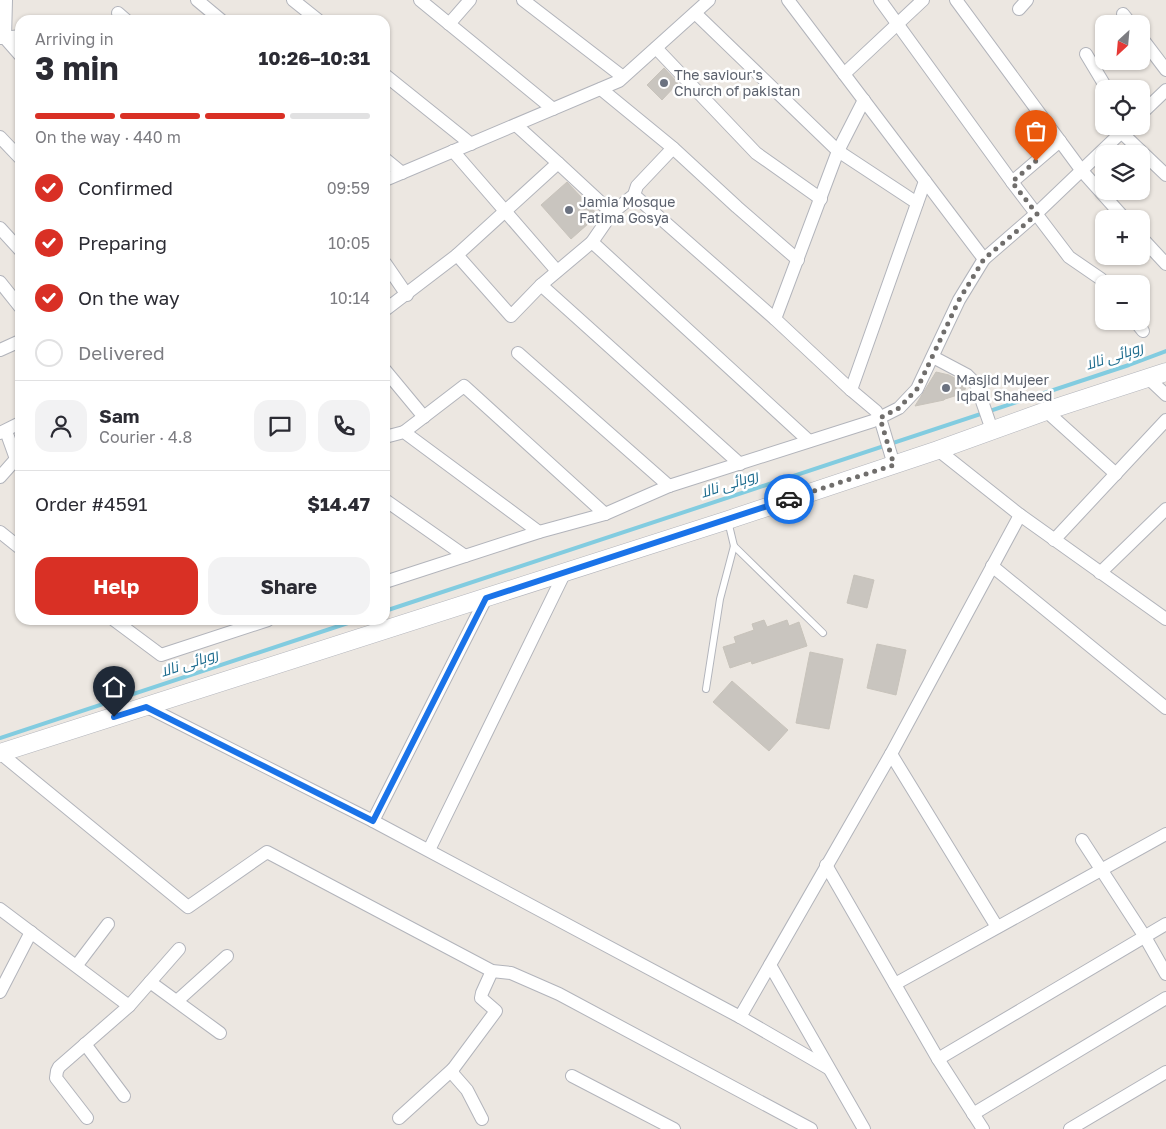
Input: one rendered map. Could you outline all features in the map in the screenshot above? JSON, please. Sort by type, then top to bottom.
[{"type":"street","points":[[2,38],[6,0]]},
{"type":"street","points":[[197,0],[215,15]]},
{"type":"street","points":[[293,0],[312,15]]},
{"type":"street","points":[[420,0],[553,109]]},
{"type":"street","points":[[449,24],[470,0]]},
{"type":"street","points":[[523,0],[623,77]]},
{"type":"street","points":[[390,178],[619,81],[709,0]]},
{"type":"street","points":[[788,0],[984,259]]},
{"type":"street","points":[[880,0],[1012,182],[1070,257],[1096,275]]},
{"type":"street","points":[[844,74],[923,0]]},
{"type":"street","points":[[956,0],[1082,170],[1117,210]]},
{"type":"street","points":[[695,13],[838,152],[917,203]]},
{"type":"street","points":[[2,38],[15,37]]},
{"type":"street","points":[[2,38],[15,50]]},
{"type":"street","points":[[656,48],[756,153],[822,199]]},
{"type":"street","points":[[1150,50],[1166,70]]},
{"type":"street","points":[[1086,54],[1102,80]]},
{"type":"street","points":[[390,79],[471,144]]},
{"type":"street","points":[[601,89],[673,148],[736,207],[798,260]]},
{"type":"street","points":[[1150,105],[1166,90]]},
{"type":"street","points":[[775,319],[822,199],[838,152],[864,100]]},
{"type":"street","points":[[516,125],[612,213]]},
{"type":"street","points":[[390,580],[539,532],[605,514],[669,486],[880,421],[899,408],[917,389],[959,300],[984,259],[1037,214],[1120,135]]},
{"type":"street","points":[[1130,135],[1166,175]]},
{"type":"street","points":[[0,137],[15,153]]},
{"type":"street","points":[[1012,182],[1060,141]]},
{"type":"street","points":[[457,255],[511,316],[557,270],[592,242],[612,213],[634,195],[637,186],[673,148]]},
{"type":"street","points":[[453,151],[557,270]]},
{"type":"street","points":[[390,163],[402,173]]},
{"type":"street","points":[[390,307],[457,255],[558,163]]},
{"type":"street","points":[[851,390],[925,182]]},
{"type":"street","points":[[634,195],[775,319],[851,390],[876,410],[893,463]]},
{"type":"street","points":[[0,228],[15,244]]},
{"type":"street","points":[[592,242],[810,441]]},
{"type":"street","points":[[1150,247],[1166,264]]},
{"type":"street","points":[[390,270],[407,295]]},
{"type":"street","points":[[0,282],[15,301]]},
{"type":"street","points":[[541,285],[740,464]]},
{"type":"street","points":[[0,350],[15,342]]},
{"type":"street","points":[[518,353],[669,486]]},
{"type":"street","points":[[933,357],[967,375],[976,384],[991,426]]},
{"type":"street","points":[[0,753],[728,520],[893,463],[938,450],[991,426],[1046,411],[1166,372]]},
{"type":"street","points":[[390,376],[424,417]]},
{"type":"street","points":[[1148,378],[1166,395]]},
{"type":"street","points":[[390,436],[404,432],[464,386],[605,514]]},
{"type":"street","points":[[1046,411],[1116,474]]},
{"type":"street","points":[[1054,540],[1166,420]]},
{"type":"street","points":[[15,426],[3,432],[15,454]]},
{"type":"street","points":[[404,432],[539,532]]},
{"type":"street","points":[[938,450],[1020,515],[1166,619]]},
{"type":"street","points":[[0,477],[15,463]]},
{"type":"street","points":[[390,504],[465,556]]},
{"type":"street","points":[[1100,573],[1166,509]]},
{"type":"street","points":[[740,1017],[826,864],[891,754],[1020,515]]},
{"type":"street","points":[[0,532],[15,544]]},
{"type":"street","points":[[992,566],[1166,708]]},
{"type":"street","points":[[429,850],[564,572]]},
{"type":"street","points":[[373,821],[486,598]]},
{"type":"street","points":[[121,625],[161,655],[253,625]]},
{"type":"street","points":[[146,707],[429,850],[740,1017],[829,1068]]},
{"type":"street","points":[[0,753],[188,907],[267,852],[492,971],[511,973],[559,994],[811,1129]]},
{"type":"street","points":[[891,754],[997,927]]},
{"type":"street","points":[[895,984],[1166,834]]},
{"type":"street","points":[[1082,840],[1145,936],[1166,974]]},
{"type":"street","points":[[826,864],[938,1059],[983,1129]]},
{"type":"street","points":[[0,909],[77,965],[129,1006]]},
{"type":"street","points":[[77,965],[108,924]]},
{"type":"street","points":[[938,1059],[1166,924]]},
{"type":"street","points":[[0,992],[31,932]]},
{"type":"street","points":[[87,1118],[56,1078],[59,1067],[129,1006],[179,949]]},
{"type":"street","points":[[177,1000],[227,956]]},
{"type":"street","points":[[770,965],[864,1129]]},
{"type":"street","points":[[399,1118],[453,1069],[496,1012],[482,998],[482,993],[492,971]]},
{"type":"street","points":[[150,982],[220,1033]]},
{"type":"street","points":[[973,1114],[1166,998]]},
{"type":"street","points":[[84,1044],[124,1096]]},
{"type":"street","points":[[453,1069],[454,1074],[467,1090],[482,1119]]},
{"type":"street","points":[[1070,1129],[1166,1072]]},
{"type":"street","points":[[572,1076],[674,1129]]},
{"type":"lane","points":[[706,689],[720,599],[734,546],[728,520]]},
{"type":"lane","points":[[734,546],[824,633]]},
{"type":"building","name":"The saviour's Church of pakistan","points":[[664,68],[678,83],[662,100],[647,85]]},
{"type":"building","name":"Jamia Mosque Fatima Gosya","points":[[567,182],[598,215],[571,239],[541,205]]},
{"type":"building","name":"Masjid Mujeer Iqbal Shaheed","points":[[936,372],[949,375],[962,382],[966,386],[964,393],[944,400],[915,406]]},
{"type":"building","points":[[854,575],[874,580],[867,608],[847,603]]},
{"type":"building","points":[[764,620],[767,627],[787,620],[789,626],[799,622],[807,646],[752,664],[751,661],[730,668],[723,647],[736,643],[734,637],[754,630],[752,624]]},
{"type":"building","points":[[877,644],[906,650],[896,695],[867,688]]},
{"type":"building","points":[[810,652],[843,659],[829,729],[796,723]]},
{"type":"building","points":[[732,681],[788,730],[769,751],[713,702]]},
{"type":"waterway","name":"روہائی نالا","points":[[390,609],[1129,365],[1166,351]]},
{"type":"waterway","name":"روہائی نالا","points":[[0,738],[342,625]]},
{"type":"way so far","points":[[789,499],[894,465],[880,418],[899,408],[917,389],[959,300],[984,259],[1037,214],[1012,182],[1036,161]]},
{"type":"place","name":"The saviour's Church of pakistan","points":[[664,83]]},
{"type":"place","name":"Jamia Mosque Fatima Gosya","points":[[569,210]]},
{"type":"place","name":"Masjid Mujeer Iqbal Shaheed","points":[[946,388]]},
{"type":"route","points":[[114,717],[146,707],[373,821],[486,598],[789,499]]}]
